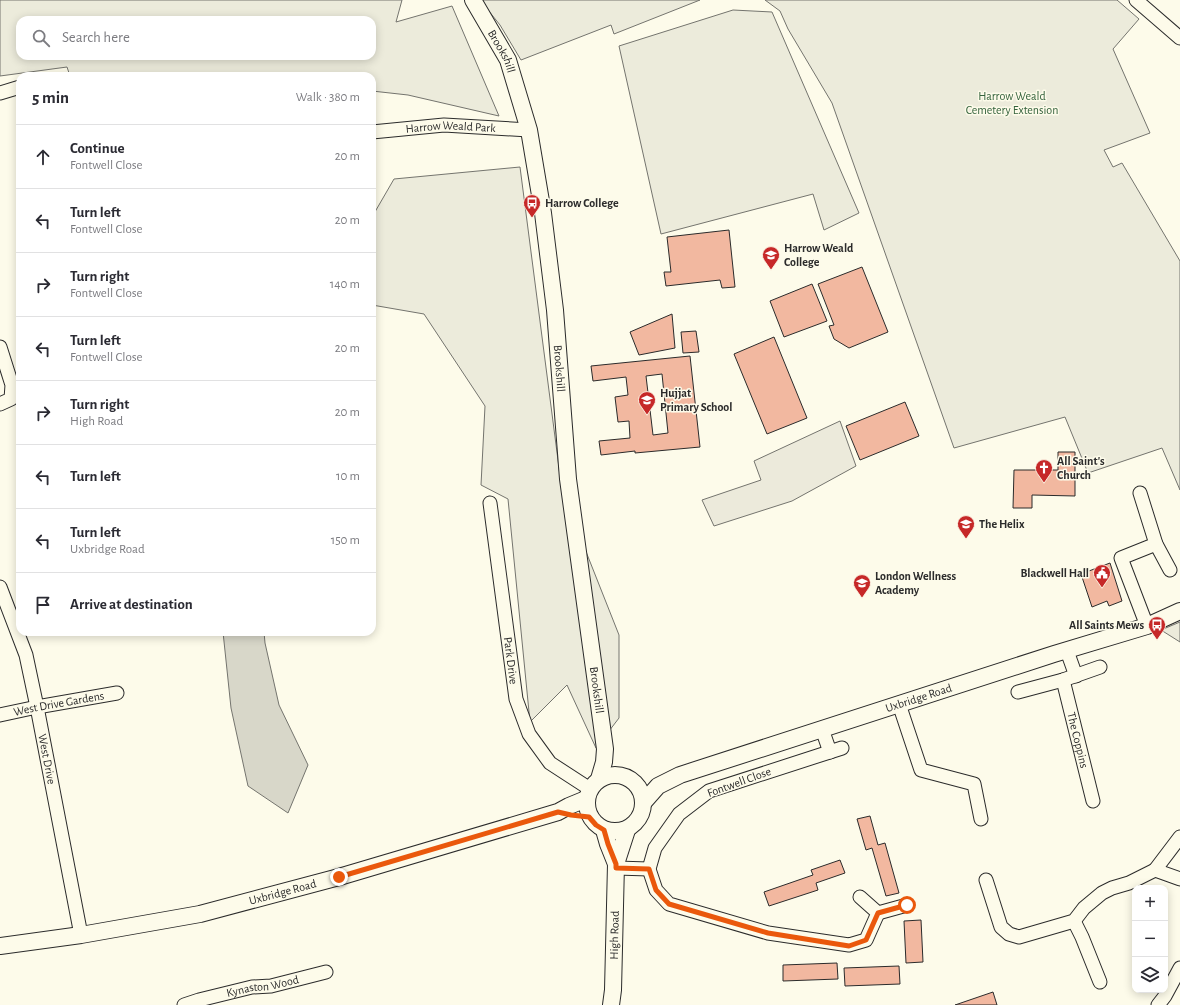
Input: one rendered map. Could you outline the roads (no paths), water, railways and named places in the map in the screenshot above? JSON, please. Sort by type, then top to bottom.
[{"type":"main road","name":"Brookshill","points":[[473,0],[508,60],[529,130],[546,234],[555,310],[568,479],[605,749],[609,762],[618,775]]},
{"type":"main road","name":"Uxbridge Road","points":[[643,802],[658,786],[680,775],[1067,650],[1147,626],[1180,611]]},
{"type":"main road","name":"Brookshill","points":[[592,789],[604,762],[605,749]]},
{"type":"main road","points":[[608,775],[618,775],[628,778],[636,784],[642,794],[643,806],[641,816],[635,824],[627,830],[604,830],[596,825],[589,817],[586,808],[592,789],[608,775]]},
{"type":"main road","points":[[636,784],[658,786]]},
{"type":"main road","name":"Uxbridge Road","points":[[0,946],[81,935],[200,914],[339,877],[558,812],[570,806],[592,789]]},
{"type":"main road","name":"Uxbridge Road","points":[[558,812],[589,817]]},
{"type":"main road","name":"High Road","points":[[604,830],[616,866]]},
{"type":"main road","name":"High Road","points":[[611,1005],[613,990],[616,866],[627,830]]},
{"type":"street","points":[[1136,0],[1180,38]]},
{"type":"street","points":[[0,93],[16,88]]},
{"type":"street","name":"Harrow Weald Park","points":[[376,132],[444,126],[529,130]]},
{"type":"street","points":[[0,348],[12,385],[10,402]]},
{"type":"street","points":[[1140,493],[1156,544],[1170,570]]},
{"type":"street","name":"Park Drive","points":[[490,503],[516,699],[529,734],[550,763],[592,789]]},
{"type":"street","points":[[1147,626],[1121,558],[1156,544]]},
{"type":"street","name":"West Drive","points":[[0,587],[16,629]]},
{"type":"street","name":"West Drive","points":[[19,636],[26,655],[37,707],[81,935]]},
{"type":"street","name":"The Coppins","points":[[1067,650],[1069,678],[1093,801]]},
{"type":"street","points":[[1018,692],[1069,678],[1100,667]]},
{"type":"street","name":"West Drive Gardens","points":[[0,715],[117,693]]},
{"type":"street","points":[[899,704],[921,770],[974,784],[980,819]]},
{"type":"street","points":[[822,729],[830,752]]},
{"type":"street","name":"Fontwell Close","points":[[649,869],[655,848],[679,814],[709,791],[842,748]]},
{"type":"street","points":[[986,880],[1002,927],[1009,934],[1019,937],[1024,936],[1074,921],[1084,908],[1102,893],[1112,888],[1129,883],[1155,870],[1180,837]]},
{"type":"street","points":[[616,866],[649,869],[656,890],[669,904],[768,933],[849,946],[866,940],[878,913]]},
{"type":"street","points":[[1155,870],[1180,879]]},
{"type":"street","points":[[860,897],[878,913]]},
{"type":"street","points":[[878,913],[907,905]]},
{"type":"street","points":[[1074,921],[1100,982]]},
{"type":"street","points":[[1165,1002],[1180,968]]},
{"type":"street","name":"Kynaston Wood","points":[[184,1005],[252,987],[271,986],[326,972]]},
{"type":"place","name":"Harrow College","points":[[532,218]]},
{"type":"place","name":"Harrow Weald College","points":[[771,270]]},
{"type":"place","name":"Hujjat Primary School","points":[[647,415]]},
{"type":"place","name":"All Saint's Church","points":[[1044,483]]},
{"type":"place","name":"The Helix","points":[[966,539]]},
{"type":"place","name":"Blackwell Hall","points":[[1102,588]]},
{"type":"place","name":"London Wellness Academy","points":[[862,598]]},
{"type":"place","name":"All Saints Mews","points":[[1157,640]]},
{"type":"park label","name":"Harrow Weald Cemetery Extension","points":[[1012,103]]}]
